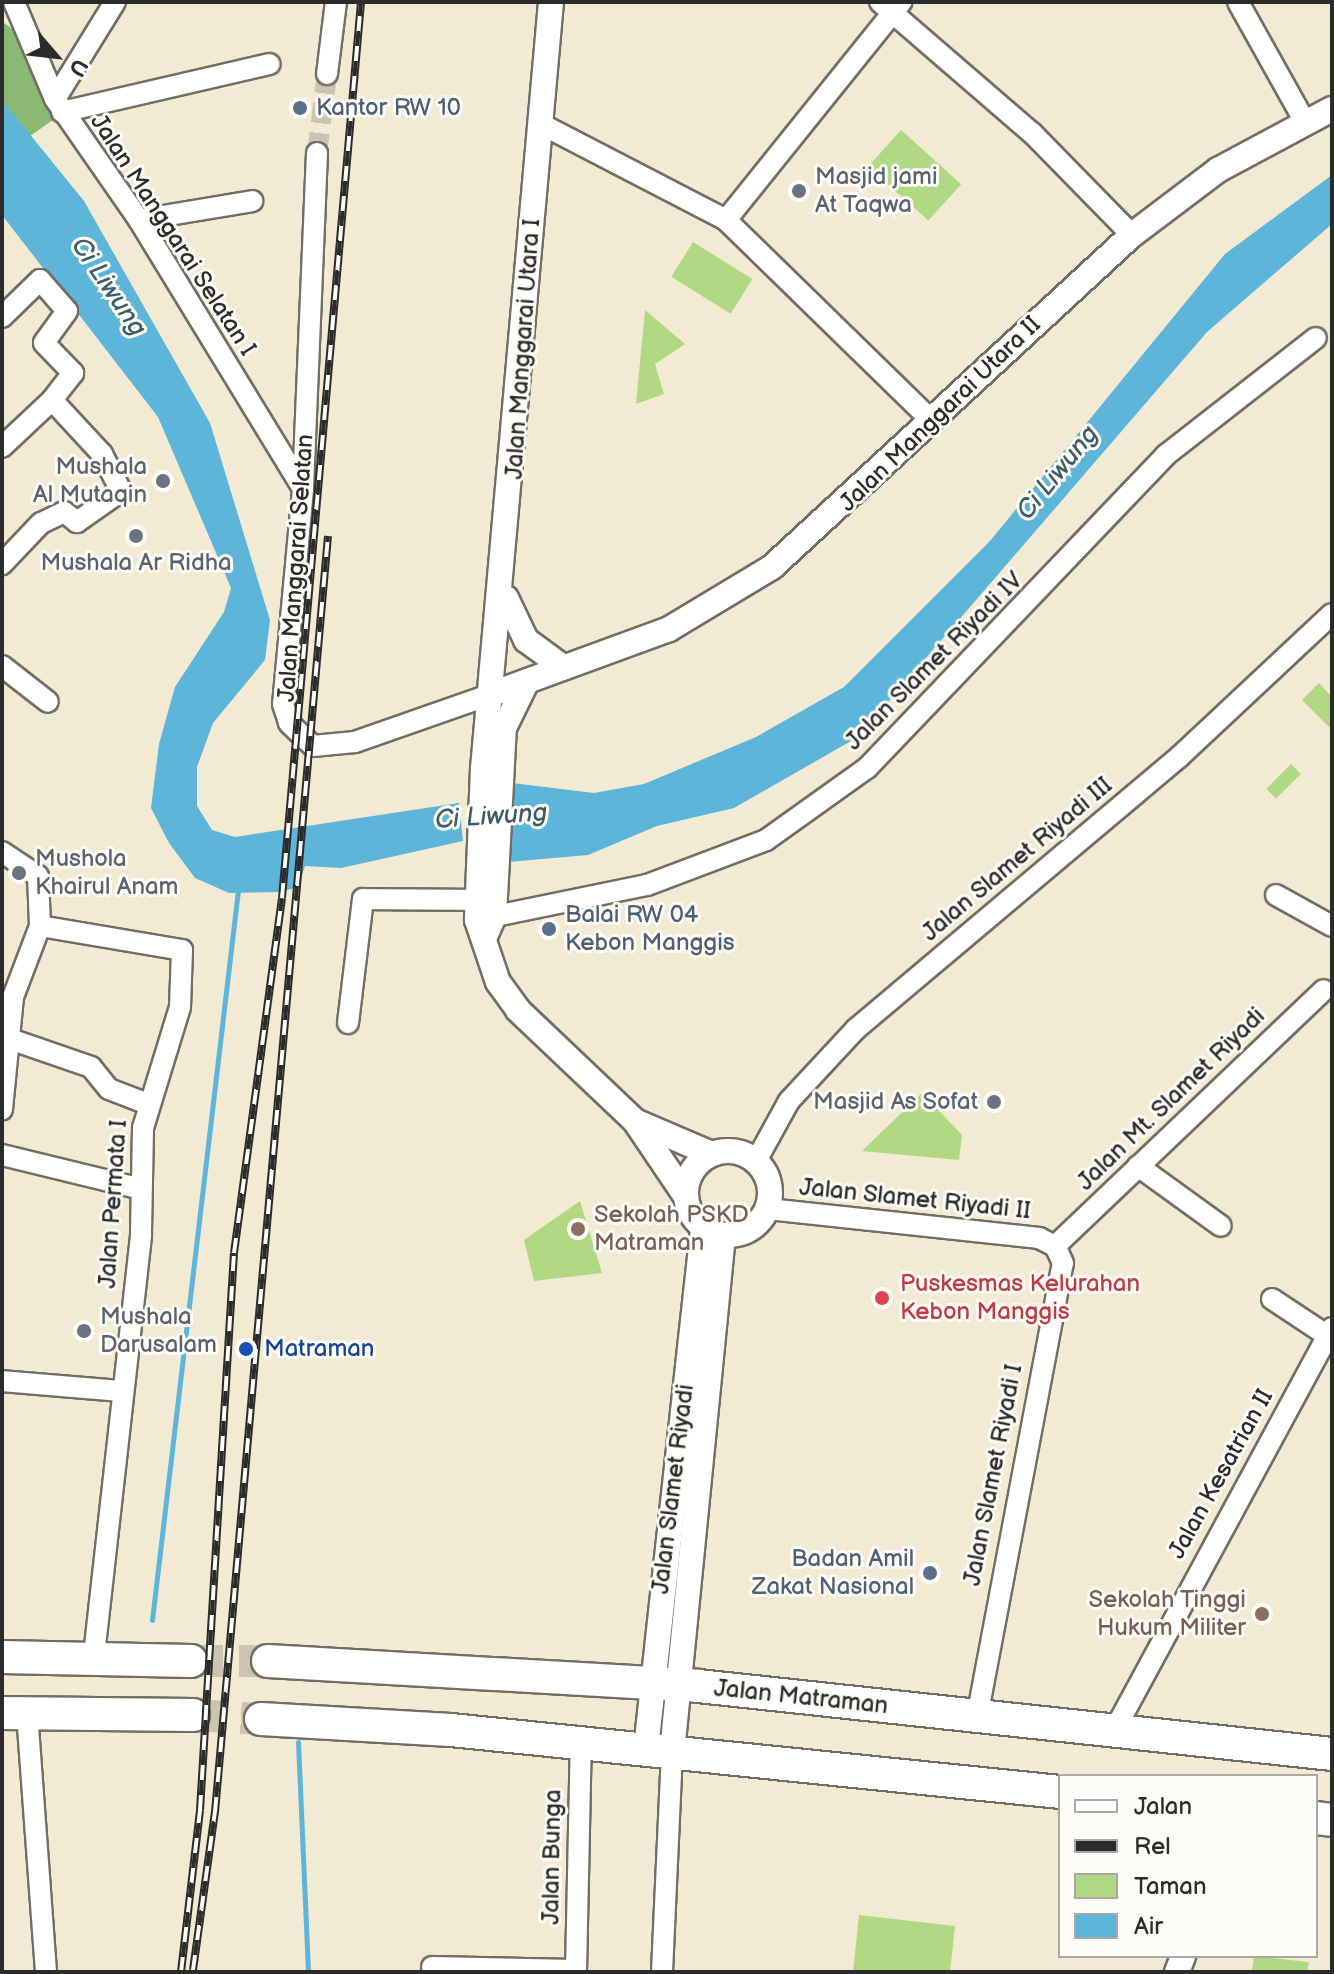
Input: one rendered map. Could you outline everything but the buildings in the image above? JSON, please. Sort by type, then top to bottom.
[{"type":"main road","points":[[2,1657],[191,1661]]},
{"type":"main road","name":"Jalan Matraman","points":[[287,1660],[664,1683],[1332,1754]]},
{"type":"main road","points":[[14,1713],[193,1715]]},
{"type":"main road","points":[[261,1719],[581,1742],[1058,1792]]},
{"type":"street","name":"Jalan Manggarai Selatan I","points":[[14,2],[58,106],[139,220],[303,489]]},
{"type":"street","points":[[58,106],[115,2]]},
{"type":"street","points":[[327,74],[336,2]]},
{"type":"street","name":"Jalan Manggarai Utara I","points":[[489,695],[504,592],[551,2]]},
{"type":"street","points":[[1238,2],[1304,120]]},
{"type":"street","points":[[726,220],[891,5],[1032,133],[1132,235]]},
{"type":"street","points":[[58,106],[270,64]]},
{"type":"street","name":"Jalan Manggarai Utara II","points":[[527,681],[669,629],[761,575],[832,518],[931,420],[1132,235],[1218,170],[1304,120],[1332,109]]},
{"type":"street","points":[[539,123],[726,220],[931,420]]},
{"type":"street","name":"Jalan Manggarai Selatan","points":[[317,153],[303,489],[283,704],[296,736],[313,746],[355,742],[527,681]]},
{"type":"street","points":[[139,220],[252,201]]},
{"type":"street","points":[[2,317],[40,280],[67,311],[44,347],[73,373],[52,400],[2,447]]},
{"type":"street","name":"Jalan Slamet Riyadi IV","points":[[348,1023],[363,899],[484,918],[647,885],[766,840],[867,768],[1166,455],[1316,338]]},
{"type":"street","points":[[2,564],[41,523],[64,512],[77,522],[121,491],[102,454],[52,400]]},
{"type":"street","points":[[504,592],[526,640],[563,667]]},
{"type":"street","name":"Jalan Slamet Riyadi III","points":[[756,1161],[789,1101],[856,1029],[1179,757],[1332,614]]},
{"type":"street","points":[[2,666],[48,702]]},
{"type":"street","points":[[492,769],[504,728],[527,681]]},
{"type":"street","points":[[489,695],[492,769],[484,918],[498,982],[518,1010],[635,1121],[685,1195],[713,1233],[750,1231],[768,1209],[770,1183],[756,1161],[727,1150],[712,1154],[688,1178],[685,1195]]},
{"type":"street","points":[[2,852],[38,876],[40,926],[13,997],[5,1049],[2,1109]]},
{"type":"street","points":[[1276,895],[1332,926]]},
{"type":"street","name":"Jalan Permata I","points":[[40,926],[182,950],[180,1007],[148,1104],[137,1188],[141,1236],[120,1391],[94,1658]]},
{"type":"street","name":"Jalan Mt. Slamet Riyadi","points":[[1055,1246],[1324,990]]},
{"type":"street","points":[[5,1049],[91,1067],[109,1089],[148,1104]]},
{"type":"street","points":[[635,1121],[712,1154]]},
{"type":"street","points":[[2,1155],[137,1188]]},
{"type":"street","points":[[1138,1166],[1221,1226]]},
{"type":"street","name":"Jalan Slamet Riyadi II","points":[[768,1209],[1055,1246]]},
{"type":"street","name":"Jalan Slamet Riyadi","points":[[659,1751],[713,1233]]},
{"type":"street","name":"Jalan Slamet Riyadi I","points":[[977,1717],[1005,1538],[1063,1263],[1055,1246]]},
{"type":"street","points":[[1272,1299],[1330,1332]]},
{"type":"street","name":"Jalan Kesatrian II","points":[[1114,1731],[1330,1332]]},
{"type":"street","points":[[2,1381],[120,1391]]},
{"type":"street","points":[[14,1713],[46,1972]]},
{"type":"street","name":"Jalan Bunga","points":[[576,1971],[581,1742]]},
{"type":"street","points":[[659,1751],[662,1972]]},
{"type":"street","points":[[432,1967],[576,1971]]},
{"type":"green space","points":[[2,21],[21,36],[53,120],[17,145],[2,135]]},
{"type":"green space","points":[[901,130],[961,184],[928,221],[868,166]]},
{"type":"green space","points":[[693,242],[752,279],[731,314],[671,277]]},
{"type":"green space","points":[[645,310],[685,344],[655,364],[664,394],[636,404]]},
{"type":"green space","points":[[1319,683],[1332,697],[1332,730],[1302,700]]},
{"type":"green space","points":[[1291,764],[1301,774],[1276,799],[1266,789]]},
{"type":"green space","points":[[922,1093],[962,1135],[959,1160],[862,1151]]},
{"type":"green space","points":[[580,1201],[602,1273],[534,1281],[524,1240]]},
{"type":"green space","points":[[859,1915],[955,1926],[950,1972],[853,1972]]},
{"type":"green space","points":[[1254,1958],[1309,1962],[1307,1972],[1252,1972]]},
{"type":"water","name":"Ci Liwung","points":[[2,100],[84,201],[210,423],[270,620],[265,660],[213,723],[197,767],[197,806],[212,830],[235,837],[459,803],[463,841],[341,868],[305,866],[298,887],[280,892],[229,893],[195,878],[169,843],[151,808],[159,744],[175,687],[224,612],[231,588],[158,417],[2,215]]},
{"type":"water","name":"Ci Liwung","points":[[1332,175],[1332,224],[1207,332],[858,737],[734,808],[657,826],[588,855],[507,862],[512,783],[594,793],[644,784],[756,737],[844,687],[990,541],[1225,254]]},
{"type":"waterway","points":[[152,1620],[238,890]]},
{"type":"waterway","points":[[298,1742],[308,1972]]},
{"type":"tunnel","points":[[317,153],[327,74]]},
{"type":"tunnel","points":[[191,1661],[268,1661]]},
{"type":"tunnel","points":[[193,1715],[261,1719]]},
{"type":"railway","points":[[181,1972],[200,1810],[234,1253],[282,898],[361,2]]},
{"type":"railway","points":[[193,1970],[215,1812],[328,536]]},
{"type":"place","name":"Kantor RW 10","points":[[300,108]]},
{"type":"place","name":"Masjid jami At Taqwa","points":[[799,191]]},
{"type":"place","name":"Mushala Al Mutaqin","points":[[163,481]]},
{"type":"place","name":"Mushala Ar Ridha","points":[[136,536]]},
{"type":"place","name":"Mushola Khairul Anam","points":[[19,873]]},
{"type":"place","name":"Balai RW 04 Kebon Manggis","points":[[549,929]]},
{"type":"place","name":"Masjid As Sofat","points":[[994,1102]]},
{"type":"place","name":"Sekolah PSKD Matraman","points":[[578,1229]]},
{"type":"place","name":"Puskesmas Kelurahan Kebon Manggis","points":[[882,1298]]},
{"type":"place","name":"Mushala Darusalam","points":[[84,1331]]},
{"type":"place","name":"Matraman","points":[[246,1349]]},
{"type":"place","name":"Badan Amil Zakat Nasional","points":[[930,1573]]},
{"type":"place","name":"Sekolah Tinggi Hukum Militer","points":[[1262,1614]]}]
